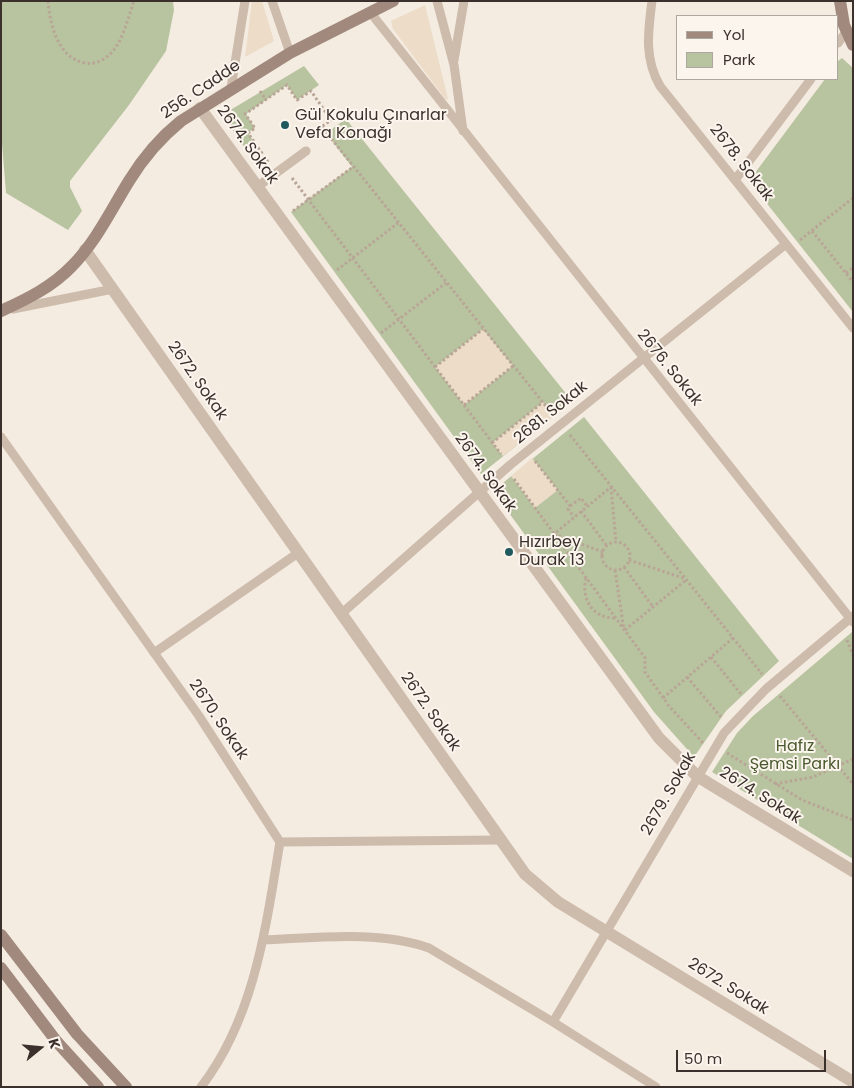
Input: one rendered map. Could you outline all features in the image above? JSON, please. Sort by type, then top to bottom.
[{"type":"street","name":"256. Cadde","points":[[1,311],[37,293],[55,281],[86,250],[148,153],[166,133],[231,88],[290,53],[393,1]]},
{"type":"street","points":[[840,1],[846,32],[853,45]]},
{"type":"street","name":"2674. Sokak","points":[[200,108],[644,718],[666,744],[697,776],[853,871]]},
{"type":"street","name":"2672. Sokak","points":[[86,250],[525,874],[539,888],[606,931],[853,1082]]},
{"type":"street","points":[[1,935],[77,1034],[126,1087]]},
{"type":"street","points":[[1,968],[57,1042],[98,1087]]},
{"type":"lane","points":[[231,88],[245,1]]},
{"type":"lane","points":[[272,1],[290,53]]},
{"type":"lane","points":[[437,1],[454,66],[463,132]]},
{"type":"lane","points":[[454,66],[464,1]]},
{"type":"lane","name":"2678. Sokak","points":[[652,1],[647,43],[654,75],[853,328]]},
{"type":"lane","name":"2676. Sokak","points":[[370,12],[642,359],[852,618]]},
{"type":"lane","points":[[839,41],[846,32]]},
{"type":"lane","points":[[735,180],[810,80]]},
{"type":"lane","points":[[257,187],[306,151]]},
{"type":"lane","name":"2681. Sokak","points":[[341,614],[506,468],[786,244]]},
{"type":"lane","points":[[1,311],[113,289]]},
{"type":"lane","name":"2670. Sokak","points":[[1,437],[222,750],[280,842]]},
{"type":"lane","points":[[154,653],[298,553]]},
{"type":"lane","name":"2679. Sokak","points":[[553,1022],[697,776],[736,718],[771,684],[852,618]]},
{"type":"lane","points":[[201,1087],[232,1039],[263,940],[280,842],[500,840]]},
{"type":"lane","points":[[263,940],[378,938],[413,942],[444,956],[656,1087]]},
{"type":"path","points":[[48,1],[51,21],[60,45],[76,61],[88,63],[104,59],[112,52],[120,41],[134,1]]},
{"type":"path","points":[[276,173],[248,133],[255,128],[245,114],[287,85],[298,100],[311,91],[331,120],[310,135],[306,151]]},
{"type":"path","points":[[260,92],[266,100]]},
{"type":"path","points":[[322,127],[483,329],[853,784]]},
{"type":"path","points":[[284,167],[503,456]]},
{"type":"path","points":[[292,212],[353,167]]},
{"type":"path","points":[[798,242],[853,198]]},
{"type":"path","points":[[335,272],[398,223]]},
{"type":"path","points":[[812,231],[853,282]]},
{"type":"path","points":[[846,273],[853,268]]},
{"type":"path","points":[[380,334],[446,283]]},
{"type":"path","points":[[435,367],[483,329]]},
{"type":"path","points":[[464,405],[513,366]]},
{"type":"path","points":[[492,443],[543,402]]},
{"type":"path","points":[[527,451],[570,506],[568,509],[574,517]]},
{"type":"path","points":[[506,468],[645,658],[645,672],[663,698],[703,744]]},
{"type":"path","points":[[554,534],[611,487]]},
{"type":"path","points":[[611,487],[616,542]]},
{"type":"path","points":[[570,506],[580,498],[587,506]]},
{"type":"path","points":[[581,511],[607,546]]},
{"type":"path","points":[[554,534],[603,552]]},
{"type":"path","points":[[616,542],[628,550],[629,560],[624,567],[615,570],[605,565],[603,552],[607,546],[616,542]]},
{"type":"path","points":[[629,560],[686,580]]},
{"type":"path","points":[[624,567],[654,607]]},
{"type":"path","points":[[615,570],[624,630]]},
{"type":"path","points":[[586,577],[584,595],[588,604],[601,616],[616,618]]},
{"type":"path","points":[[624,630],[686,580]]},
{"type":"path","points":[[846,637],[853,655]]},
{"type":"path","points":[[663,698],[733,638]]},
{"type":"path","points":[[711,657],[741,694]]},
{"type":"path","points":[[687,677],[721,717]]},
{"type":"path","points":[[725,752],[802,800],[853,820]]},
{"type":"path","points":[[774,784],[813,777],[853,759]]},
{"type":"green space","points":[[1,1],[173,1],[174,10],[166,51],[129,105],[70,181],[70,187],[82,211],[68,230],[6,193],[1,131]]},
{"type":"green space","points":[[842,58],[853,68],[853,312],[749,181],[824,80],[839,80],[839,60]]},
{"type":"green space","points":[[304,66],[319,85],[297,100],[287,85],[246,114],[255,128],[248,133],[259,149],[250,155],[222,115]]},
{"type":"green space","points":[[346,119],[572,401],[481,474],[291,212],[352,167],[326,133]]},
{"type":"green space","points":[[584,417],[779,661],[726,711],[694,757],[654,712],[493,491]]},
{"type":"green space","name":"Hafız Şemsi Parkı","points":[[852,632],[853,859],[712,772],[737,733],[753,716]]},
{"type":"shaded area","points":[[252,1],[262,1],[274,41],[245,57]]},
{"type":"shaded area","points":[[425,5],[448,99],[446,100],[393,29],[391,21]]},
{"type":"shaded area","points":[[483,329],[513,366],[464,405],[435,367]]},
{"type":"shaded area","points":[[543,402],[554,416],[503,456],[492,443]]},
{"type":"shaded area","points":[[532,458],[558,490],[535,508],[511,476]]},
{"type":"place","name":"Gül Kokulu Çınarlar Vefa Konağı","points":[[285,125]]},
{"type":"place","name":"Hızırbey Durak 13","points":[[509,552]]}]
